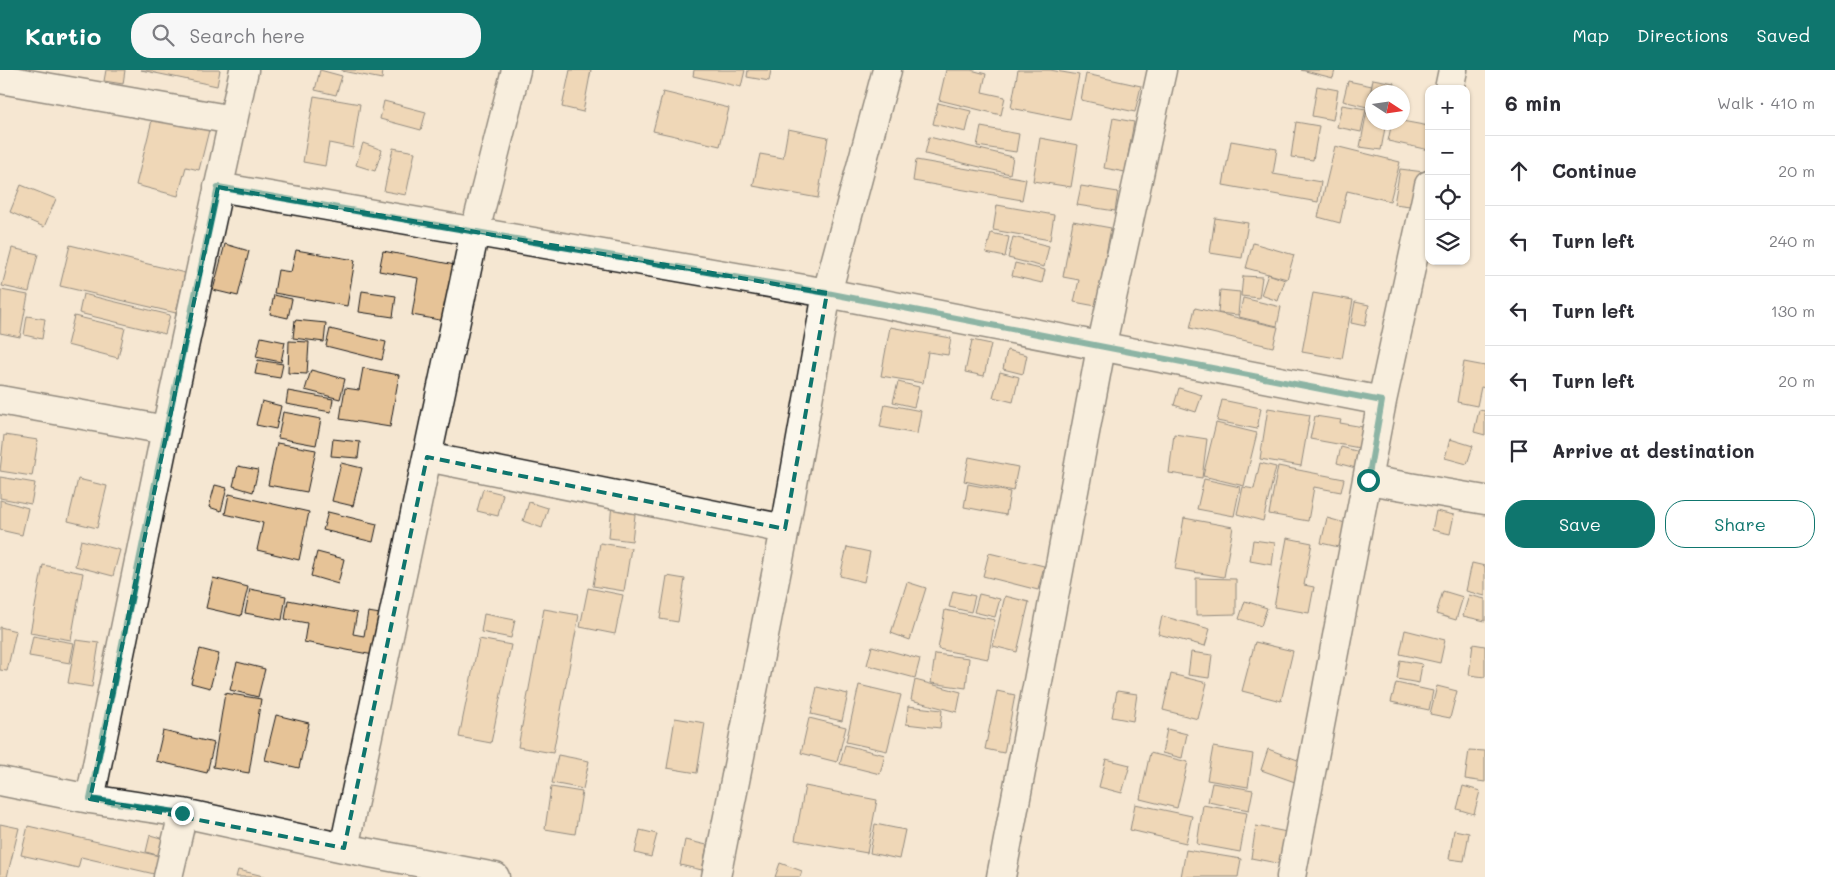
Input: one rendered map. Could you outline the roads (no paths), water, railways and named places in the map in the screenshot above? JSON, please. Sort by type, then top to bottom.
[{"type":"street","points":[[90,799],[166,430],[244,70]]},
{"type":"street","points":[[344,848],[475,231],[516,70]]},
{"type":"street","points":[[716,877],[785,529],[827,293],[887,70]]},
{"type":"street","points":[[1000,877],[1101,348],[1162,70]]},
{"type":"street","points":[[1451,85],[1454,70]]},
{"type":"street","points":[[0,79],[233,120]]},
{"type":"street","points":[[218,187],[827,293],[1101,348],[1382,401]]},
{"type":"street","points":[[1291,877],[1382,401],[1425,203]]},
{"type":"street","points":[[0,400],[166,430]]},
{"type":"street","points":[[427,457],[785,529]]},
{"type":"street","points":[[1368,480],[1485,500]]},
{"type":"street","points":[[0,782],[90,799],[182,813],[344,848],[433,871],[495,877]]},
{"type":"street","points":[[168,877],[182,813]]}]
